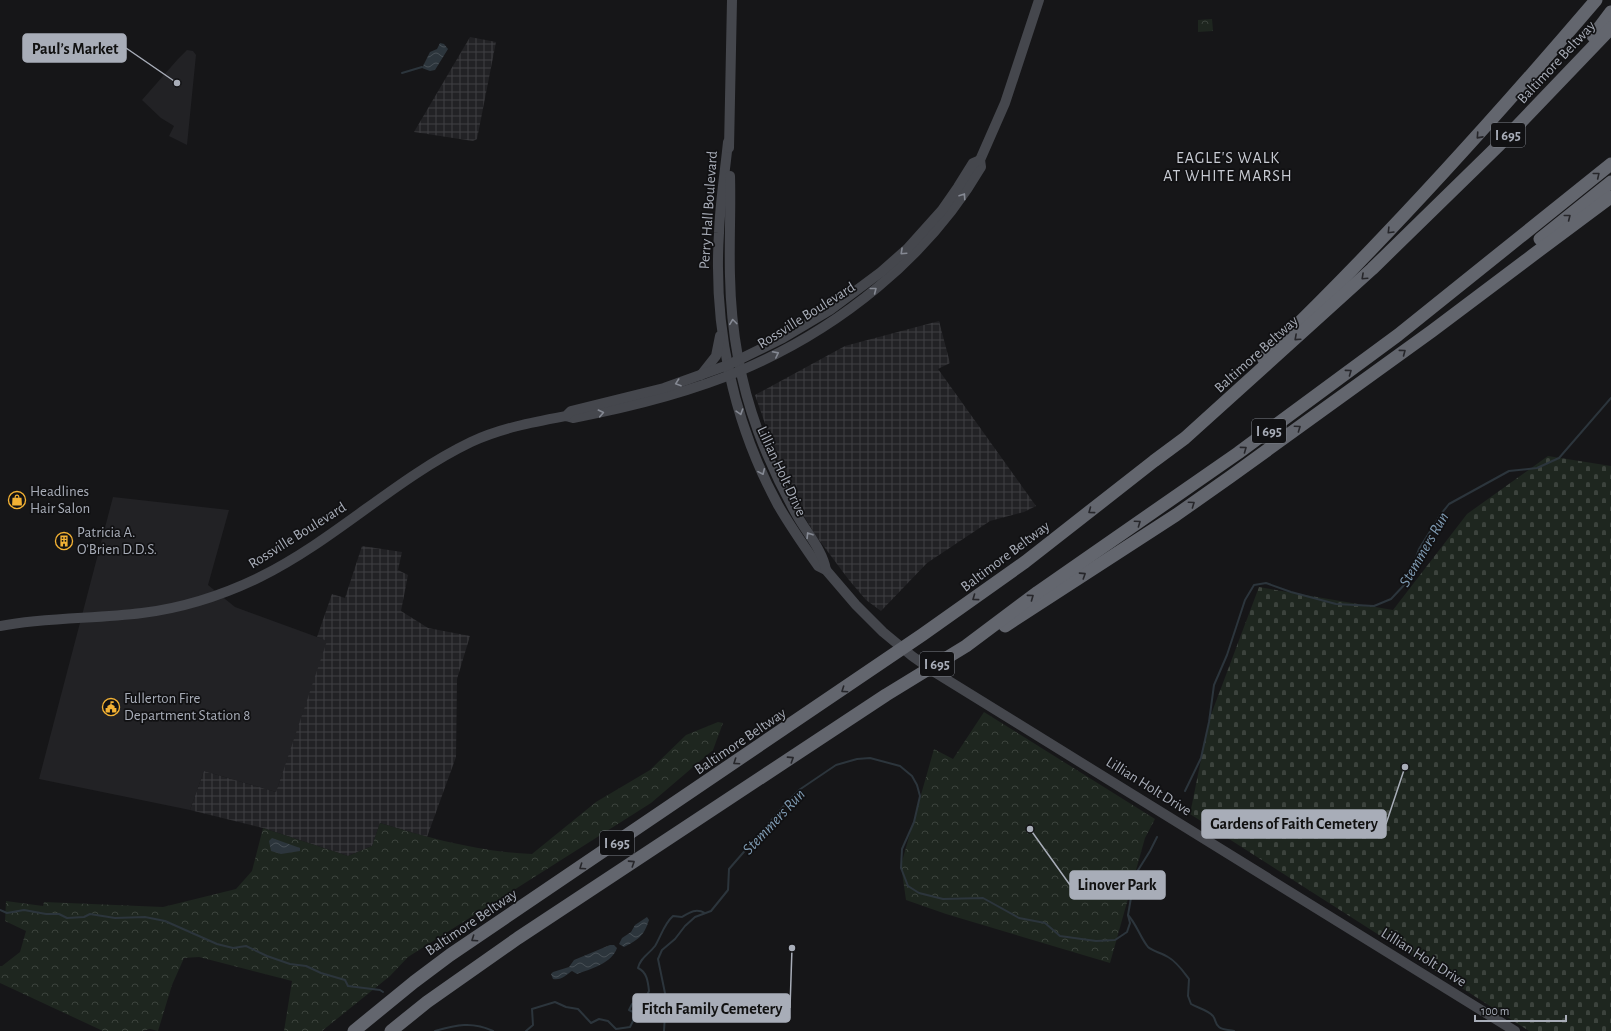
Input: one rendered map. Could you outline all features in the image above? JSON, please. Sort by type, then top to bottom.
[{"type":"highway","points":[[1154,461],[1177,436],[1268,353],[1388,234],[1463,153],[1596,0]]},
{"type":"highway","points":[[1402,240],[1445,192],[1564,70],[1596,33],[1611,12]]},
{"type":"highway","name":"Baltimore Beltway","points":[[356,1029],[408,986],[450,955],[859,680],[977,597],[1185,438],[1333,306],[1402,240],[1534,110],[1611,28]]},
{"type":"highway","name":"I 695","points":[[391,1031],[462,976],[886,695],[966,646],[1038,592],[1238,453],[1355,368],[1494,259],[1611,164]]},
{"type":"highway","points":[[1419,340],[1435,323],[1611,182]]},
{"type":"highway","points":[[966,646],[998,630],[1176,515],[1352,390],[1611,197]]},
{"type":"highway","points":[[401,1031],[465,980],[540,924]]},
{"type":"main road","name":"Perry Hall Boulevard","points":[[729,370],[721,324],[718,283],[719,232],[728,142],[732,0]]},
{"type":"main road","name":"Rossville Boulevard","points":[[0,626],[30,622],[143,613],[174,607],[224,592],[260,577],[292,559],[418,474],[462,447],[481,438],[510,428],[566,416],[573,418],[637,405],[691,389],[740,366],[830,310],[881,272],[907,249],[930,224],[954,193],[973,163],[980,160],[1005,103],[1039,0]]},
{"type":"main road","name":"Perry Hall Boulevard","points":[[728,142],[731,195],[730,282],[732,313],[740,366]]},
{"type":"main road","points":[[700,376],[708,368],[716,356],[719,345],[721,324]]},
{"type":"main road","name":"Lillian Holt Drive","points":[[740,366],[758,429],[780,482],[808,535],[825,560],[826,570]]},
{"type":"main road","name":"Rossville Boulevard","points":[[566,416],[571,411],[645,394],[700,376],[729,370]]},
{"type":"main road","name":"Lillian Holt Drive","points":[[729,370],[744,425],[770,489],[785,517],[818,566],[826,570],[856,605],[883,632],[912,656],[955,685],[1515,1031]]},
{"type":"main road","points":[[770,489],[780,482]]},
{"type":"shaded area","points":[[470,37],[496,42],[477,139],[473,141],[414,132]]},
{"type":"shaded area","points":[[187,50],[193,51],[196,55],[187,145],[169,136],[174,126],[161,118],[142,100]]},
{"type":"shaded area","points":[[939,321],[950,363],[938,369],[1036,506],[1024,512],[990,521],[927,563],[881,611],[866,600],[849,580],[816,536],[798,506],[778,461],[755,395],[845,346]]},
{"type":"shaded area","points":[[113,497],[229,510],[208,585],[235,607],[328,641],[276,792],[204,771],[190,810],[39,779]]},
{"type":"shaded area","points":[[362,546],[402,552],[398,570],[408,575],[401,611],[428,628],[470,636],[457,679],[456,757],[427,837],[380,823],[372,846],[348,856],[263,828],[190,810],[204,771],[276,792],[327,641],[317,637],[332,594],[345,598]]},
{"type":"green space","points":[[1212,19],[1213,31],[1198,32],[1198,20]]},
{"type":"green space","points":[[1548,456],[1611,466],[1611,1031],[1529,1031],[1190,814],[1209,720],[1259,587],[1393,610],[1467,514]]},
{"type":"green space","points":[[984,712],[1155,819],[1145,838],[1110,963],[946,914],[906,900],[901,865],[934,749],[953,759]]},
{"type":"green space","points":[[718,722],[723,723],[713,750],[651,803],[408,957],[390,976],[322,1031],[284,1031],[292,981],[199,957],[184,958],[172,985],[158,1031],[150,1029],[142,1031],[103,1031],[0,983],[0,966],[20,952],[26,931],[5,921],[6,901],[43,906],[44,902],[163,907],[236,889],[252,871],[263,828],[348,856],[372,846],[380,823],[417,834],[474,847],[513,853],[532,854],[596,802],[650,770],[686,735]]},
{"type":"water","points":[[440,43],[444,44],[448,49],[435,70],[430,71],[422,68],[430,52],[437,49]]},
{"type":"water","points":[[272,838],[300,848],[300,851],[281,854],[271,851],[269,841]]},
{"type":"water","points":[[647,917],[649,920],[643,934],[640,937],[624,947],[619,944],[622,938],[631,932],[635,925]]},
{"type":"water","points":[[610,945],[614,945],[617,948],[611,958],[606,962],[577,974],[572,971],[561,978],[553,979],[551,974],[553,972],[569,967],[574,960]]},
{"type":"waterway","points":[[402,73],[422,67]]},
{"type":"waterway","name":"Stemmers Run","points":[[1185,791],[1201,758],[1209,722],[1214,685],[1227,655],[1245,600],[1254,585],[1266,583],[1291,592],[1336,604],[1374,606],[1391,599],[1407,582],[1419,549],[1449,504],[1509,471],[1537,468],[1559,458],[1611,398]]},
{"type":"waterway","name":"Stemmers Run","points":[[664,1031],[666,998],[658,959],[662,950],[675,939],[685,926],[695,917],[711,911],[728,890],[729,869],[783,807],[799,790],[836,765],[857,759],[870,758],[900,766],[912,776],[917,785],[920,796],[914,822],[902,849],[901,868],[908,886],[919,893],[943,899],[983,898],[1019,918],[1045,923],[1060,936],[1096,941],[1115,940],[1127,932],[1130,923],[1128,915],[1135,875],[1157,837]]},
{"type":"waterway","points":[[0,910],[7,913],[24,910],[46,914],[59,914],[67,918],[84,917],[90,914],[115,918],[145,917],[165,921],[217,944],[233,948],[246,946],[267,956],[290,964],[306,966],[321,973],[345,980],[348,986],[380,990],[383,992]]},
{"type":"waterway","points":[[526,1031],[533,1025],[532,1009],[555,1002],[566,1007],[578,1009],[591,1023],[599,1019],[608,1021],[616,1029],[630,1027],[633,1021],[633,1012],[629,1010],[632,1004],[637,1001],[640,1003],[645,999],[649,991],[645,975],[638,968],[641,961],[655,946],[665,926],[673,916],[682,917],[690,912],[696,911],[705,913]]},
{"type":"waterway","points":[[1128,915],[1148,947],[1174,961],[1189,979],[1188,996],[1191,1004],[1211,1014],[1219,1027],[1234,1031]]},
{"type":"waterway","points":[[435,1031],[464,1025],[478,1026],[493,1031]]},
{"type":"place","name":"Paul’s Market","points":[[177,83]]},
{"type":"place","name":"Headlines Hair Salon","points":[[17,500]]},
{"type":"place","name":"Patricia A. O’Brien D.D.S.","points":[[64,541]]},
{"type":"place","name":"Fullerton Fire Department Station 8","points":[[111,707]]},
{"type":"place","name":"Gardens of Faith Cemetery","points":[[1405,767]]},
{"type":"place","name":"Linover Park","points":[[1030,829]]},
{"type":"place","name":"Fitch Family Cemetery","points":[[792,948]]},
{"type":"district","name":"EAGLE'S WALK AT WHITE MARSH","points":[[1228,166]]}]
